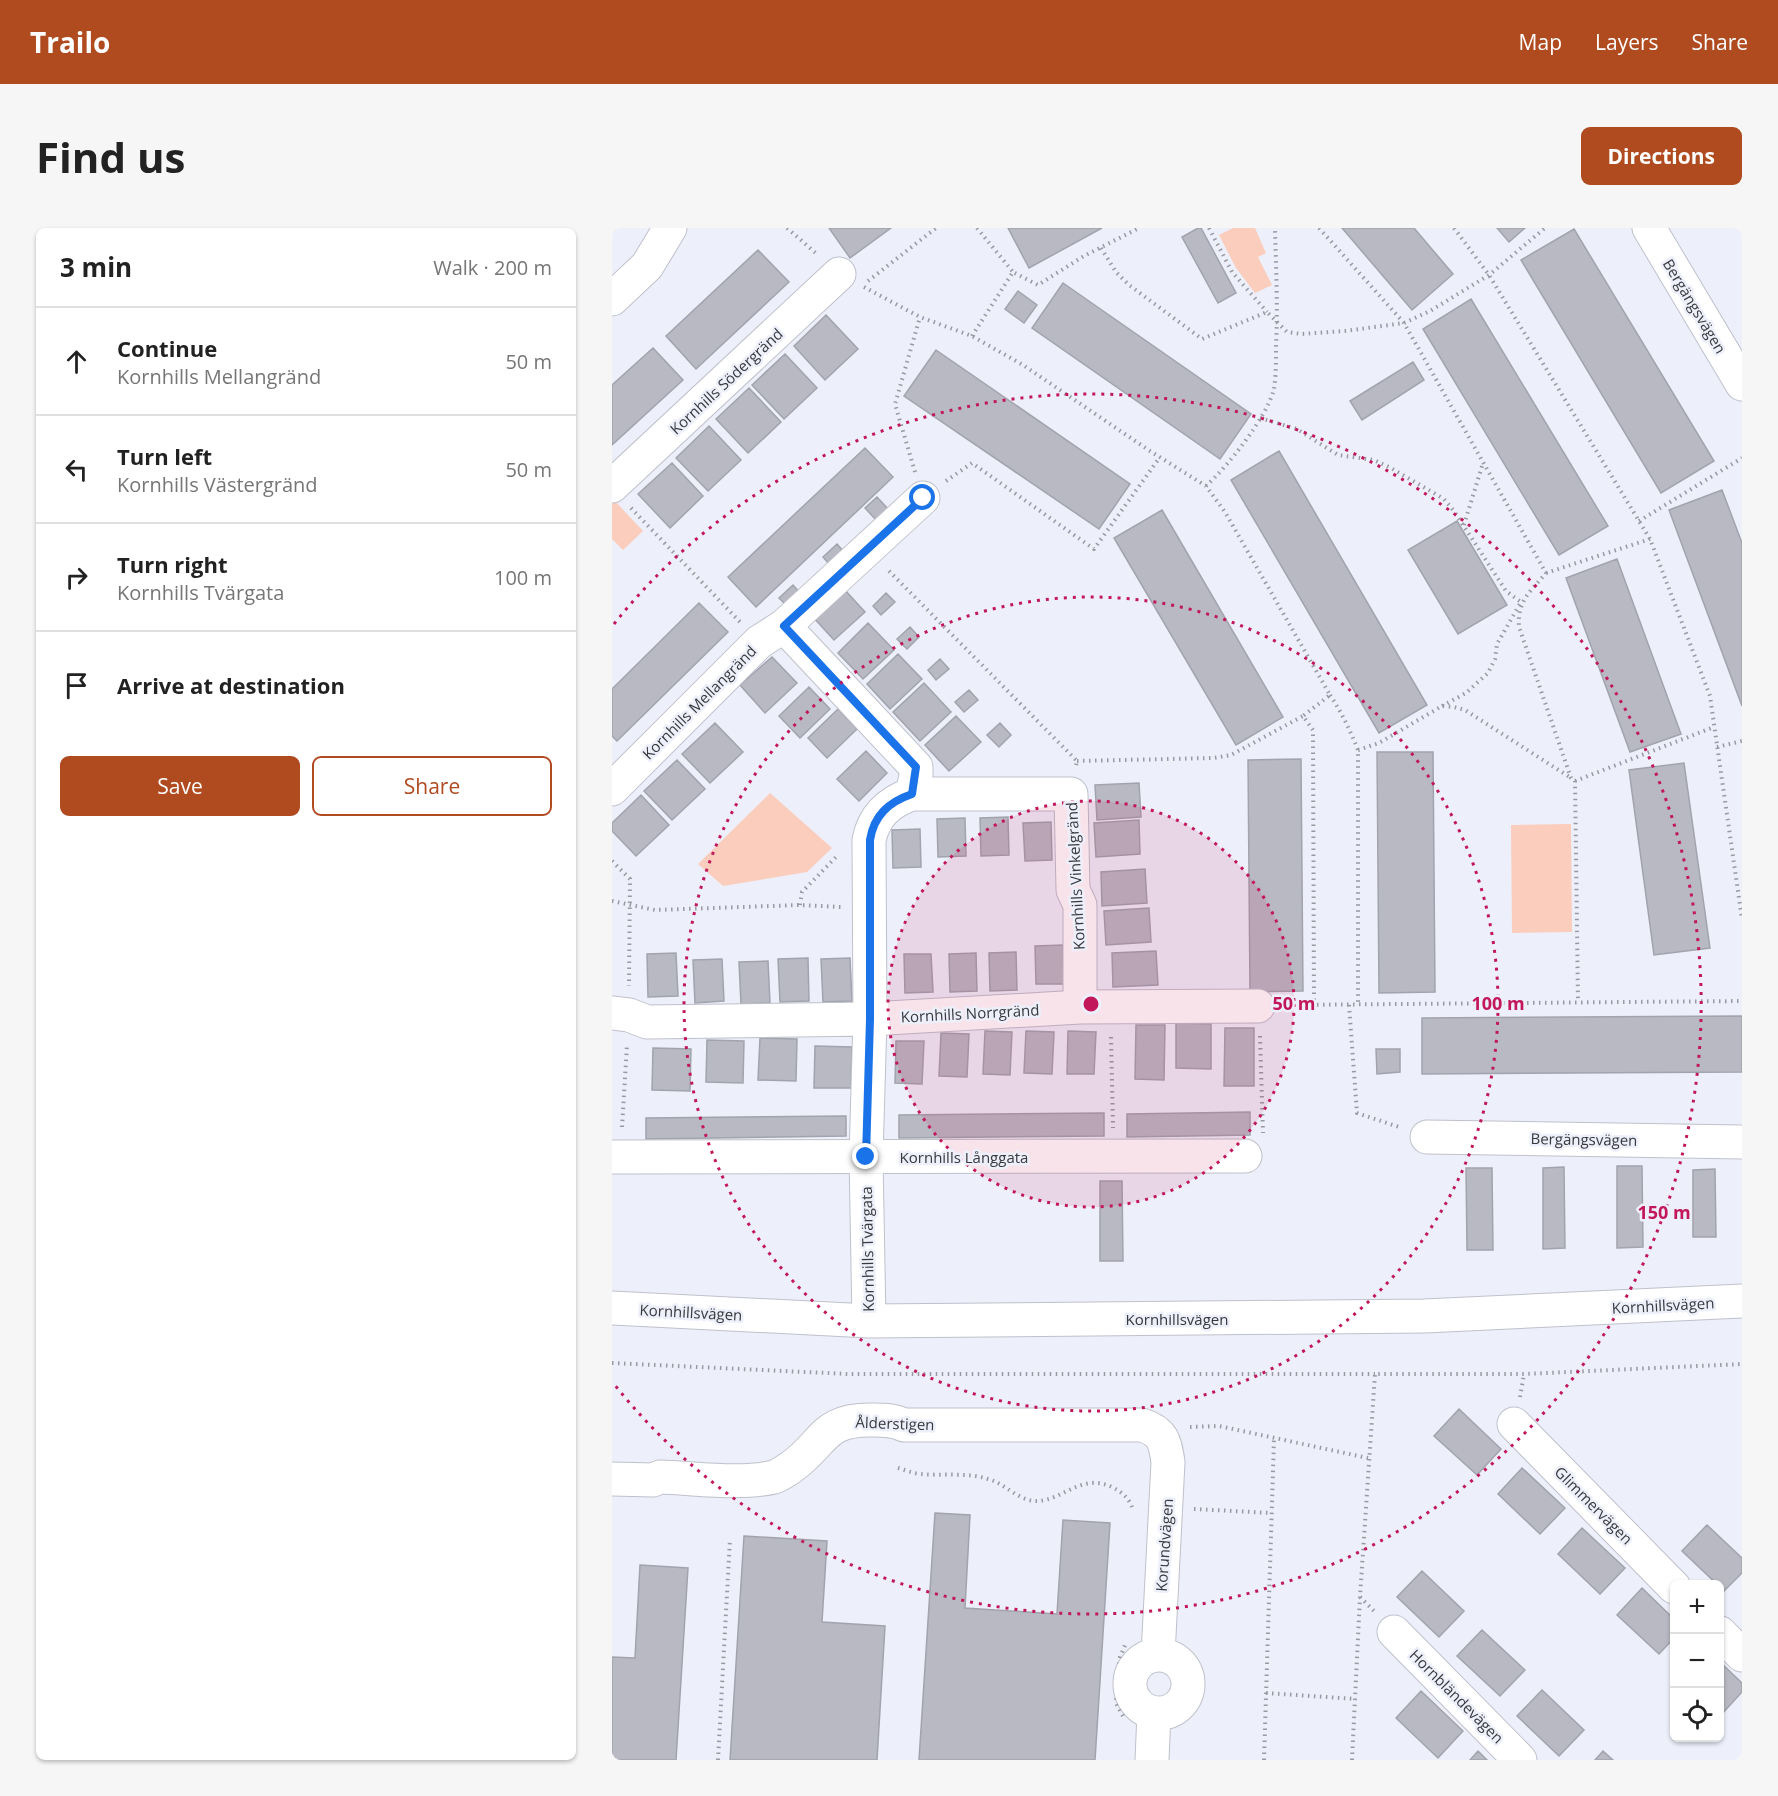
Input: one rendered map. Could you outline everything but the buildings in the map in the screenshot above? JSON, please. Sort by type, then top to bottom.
[{"type":"street","points":[[612,299],[647,266],[670,228]]},
{"type":"street","name":"Bergängsvägen","points":[[1649,228],[1742,384]]},
{"type":"street","name":"Kornhills Södergränd","points":[[620,495],[839,274]]},
{"type":"street","name":"Kornhills Mellangränd","points":[[612,789],[771,634],[923,498]]},
{"type":"street","points":[[771,634],[914,780],[897,800],[880,814],[872,826]]},
{"type":"street","name":"Kornhills Vinkelgränd","points":[[914,780],[1071,794],[1073,890],[1080,905],[1095,1007]]},
{"type":"street","name":"Kornhills Tvärgata","points":[[869,1321],[866,1157],[872,826]]},
{"type":"street","name":"Kornhills Norrgränd","points":[[612,1013],[629,1015],[647,1022],[870,1019],[1095,1007],[1258,1006]]},
{"type":"street","name":"Bergängsvägen","points":[[1427,1137],[1742,1142]]},
{"type":"street","name":"Kornhills Långgata","points":[[612,1157],[1245,1156]]},
{"type":"street","name":"Kornhillsvägen","points":[[612,1308],[869,1321],[1424,1317],[1742,1301]]},
{"type":"street","name":"Ålderstigen","points":[[612,1479],[653,1480],[660,1477],[742,1480],[778,1476],[807,1454],[835,1426],[855,1420],[896,1421],[904,1425],[1142,1425],[1161,1436]]},
{"type":"street","name":"Glimmervägen","points":[[1514,1424],[1670,1583]]},
{"type":"street","name":"Korundvägen","points":[[1152,1760],[1154,1713],[1167,1713],[1176,1708],[1184,1700],[1189,1681],[1181,1664],[1174,1659],[1158,1655],[1168,1462],[1166,1444],[1161,1436]]},
{"type":"street","name":"Hornbländevägen","points":[[1394,1632],[1520,1760]]},
{"type":"street","points":[[1720,1634],[1742,1655]]},
{"type":"path","points":[[787,228],[839,274]]},
{"type":"path","points":[[936,228],[862,286],[920,317],[972,336],[1023,364],[1206,486],[1272,592],[1343,715],[1358,750],[1358,1005]]},
{"type":"path","points":[[977,228],[1012,272],[1038,285],[1084,256],[1139,228]]},
{"type":"path","points":[[1209,228],[1232,272],[1277,324],[1287,332],[1301,334],[1404,323],[1430,311],[1489,275],[1545,228]]},
{"type":"path","points":[[1206,486],[1222,472],[1260,417],[1274,388],[1277,324],[1275,228]]},
{"type":"path","points":[[1318,228],[1404,323],[1546,573]]},
{"type":"path","points":[[1454,228],[1489,275],[1650,539],[1710,696],[1742,919]]},
{"type":"path","points":[[1101,248],[1116,272],[1130,285],[1202,339],[1267,312]]},
{"type":"path","points":[[972,336],[1012,272]]},
{"type":"path","points":[[920,317],[895,404],[923,498],[972,463],[1094,549],[1160,457]]},
{"type":"path","points":[[1260,417],[1297,429],[1338,455],[1374,460],[1444,500],[1464,526],[1506,591],[1521,602]]},
{"type":"path","points":[[1639,521],[1742,458]]},
{"type":"path","points":[[1464,526],[1483,462]]},
{"type":"path","points":[[620,495],[771,634]]},
{"type":"path","points":[[1358,750],[1379,743],[1466,693],[1488,673],[1495,659],[1497,644],[1521,602],[1546,573],[1650,539]]},
{"type":"path","points":[[867,549],[1077,761],[1231,756],[1303,716],[1330,695]]},
{"type":"path","points":[[1521,602],[1518,615],[1519,627],[1573,779],[1578,1002]]},
{"type":"path","points":[[1442,706],[1454,706],[1465,710],[1573,779]]},
{"type":"path","points":[[1303,716],[1313,730],[1314,1004]]},
{"type":"path","points":[[1573,779],[1714,727]]},
{"type":"path","points":[[1717,747],[1742,741]]},
{"type":"path","points":[[1071,794],[1077,761]]},
{"type":"path","points":[[800,905],[802,892],[865,827],[872,826]]},
{"type":"path","points":[[612,861],[630,879],[629,903]]},
{"type":"path","points":[[612,901],[655,910],[800,905],[869,908]]},
{"type":"path","points":[[1245,1156],[1264,1133],[1258,1006],[1742,1001]]},
{"type":"path","points":[[1349,1005],[1357,1113],[1427,1137]]},
{"type":"path","points":[[1095,1007],[1113,1156]]},
{"type":"path","points":[[612,1363],[848,1374],[1524,1374],[1742,1364]]},
{"type":"path","points":[[1352,1760],[1359,1597],[1375,1374]]},
{"type":"path","points":[[1161,1436],[1186,1427],[1219,1426],[1368,1458]]},
{"type":"path","points":[[1264,1760],[1274,1439]]},
{"type":"path","points":[[898,1468],[918,1474],[989,1479],[1018,1496],[1030,1500],[1041,1500],[1085,1483],[1096,1482],[1105,1484],[1123,1495],[1133,1507],[1134,1514]]},
{"type":"path","points":[[1166,1508],[1272,1513]]},
{"type":"path","points":[[718,1760],[730,1539]]},
{"type":"path","points":[[1122,1725],[1123,1714],[1116,1703],[1120,1657],[1126,1647],[1126,1635]]},
{"type":"path","points":[[1266,1693],[1356,1699]]},
{"type":"shaded area","points":[[1233,228],[1255,228],[1266,253],[1258,257],[1272,285],[1255,293],[1236,268],[1219,235]]},
{"type":"shaded area","points":[[614,500],[643,531],[623,550],[612,539],[612,502]]},
{"type":"shaded area","points":[[770,793],[832,848],[807,872],[723,886],[698,864]]},
{"type":"shaded area","points":[[1571,824],[1572,932],[1512,933],[1511,825]]},
{"type":"route","points":[[866,1157],[870,1019],[870,840],[872,826],[880,814],[897,800],[912,794],[916,767],[784,626],[923,498]]}]
